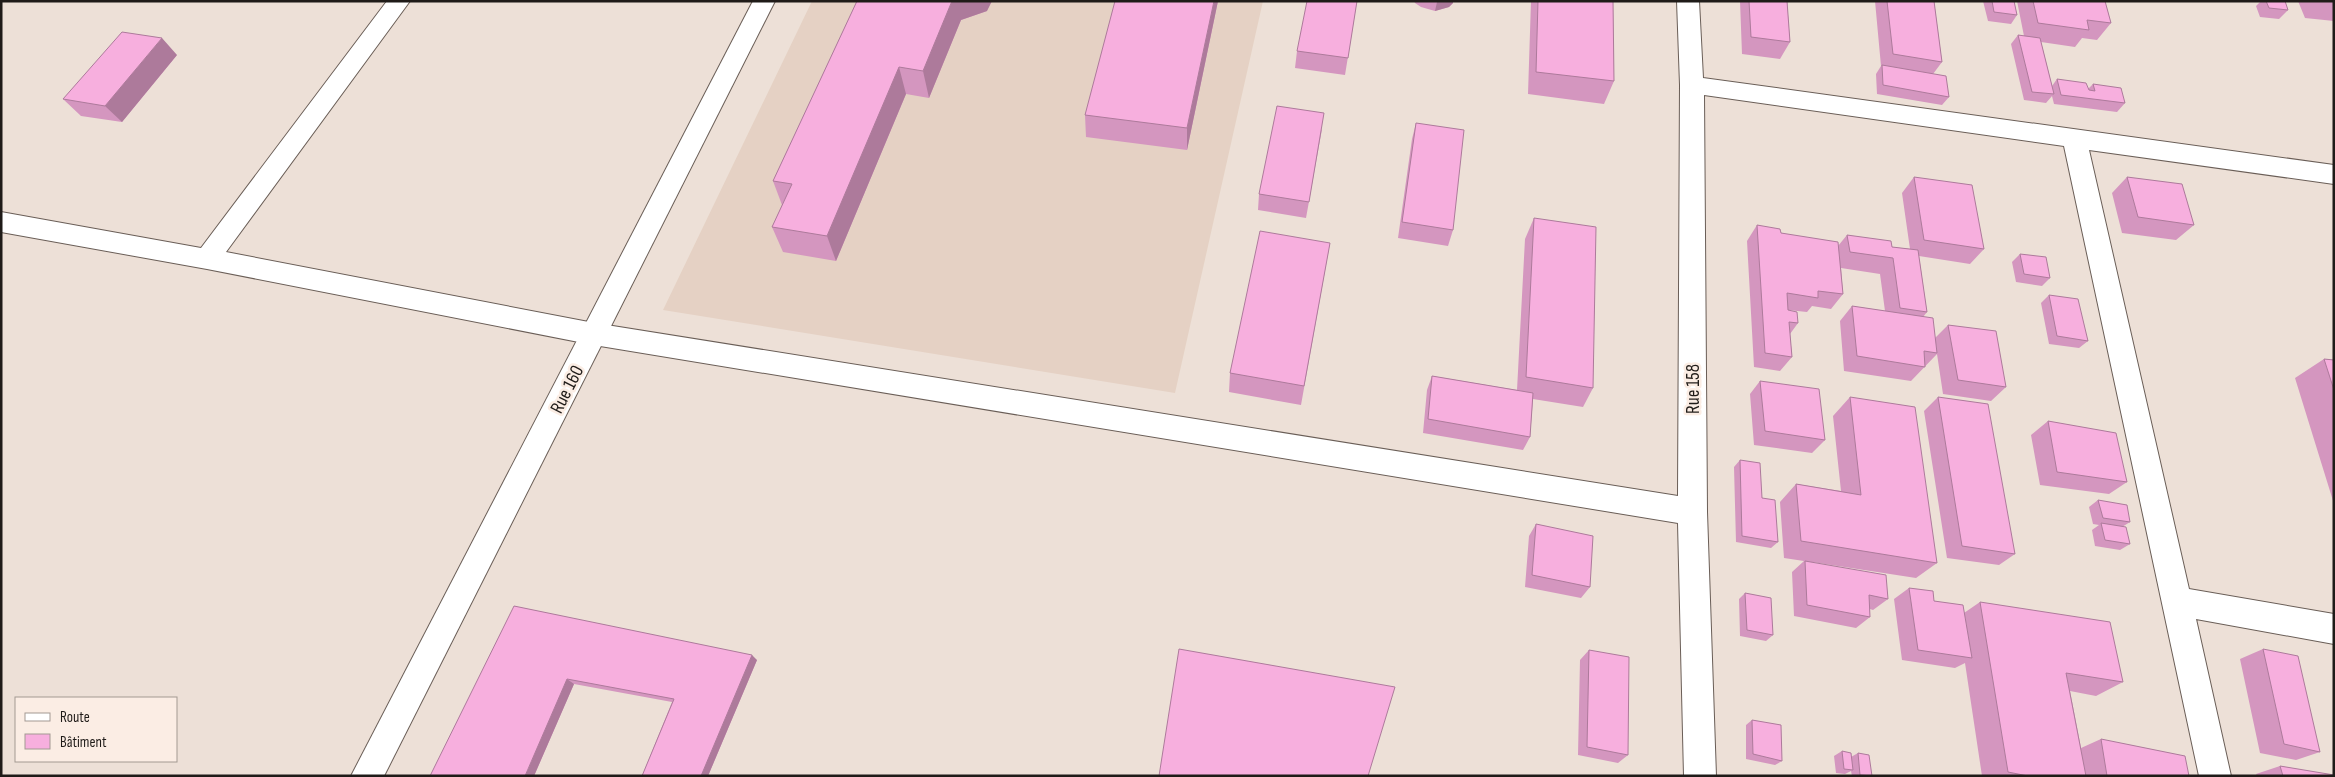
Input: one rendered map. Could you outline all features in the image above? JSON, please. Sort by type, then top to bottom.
[{"type":"street","points":[[207,259],[399,1]]},
{"type":"street","name":"Rue 160","points":[[367,776],[764,1]]},
{"type":"street","name":"Rue 158","points":[[1688,1],[1692,85],[1692,512],[1700,776]]},
{"type":"street","points":[[1692,85],[2334,175]]},
{"type":"street","points":[[2074,138],[2215,776]]},
{"type":"street","points":[[1,222],[207,259],[594,334],[1692,512]]},
{"type":"street","points":[[2176,601],[2334,629]]},
{"type":"shaded area","points":[[812,1],[1263,1],[1175,393],[663,310]]},
{"type":"building","points":[[857,1],[952,1],[923,71],[899,67],[827,236],[772,227],[792,184],[773,181]]},
{"type":"building","points":[[1115,1],[1214,1],[1187,128],[1085,115]]},
{"type":"building","points":[[1307,1],[1357,1],[1348,58],[1297,51]]},
{"type":"building","points":[[1538,1],[1613,1],[1614,81],[1536,72]]},
{"type":"building","points":[[1749,1],[1787,1],[1790,42],[1751,37]]},
{"type":"building","points":[[1887,1],[1934,1],[1942,62],[1893,54]]},
{"type":"building","points":[[1992,1],[2014,1],[2017,15],[1994,12]]},
{"type":"building","points":[[2033,1],[2105,1],[2111,23],[2087,20],[2089,30],[2038,23]]},
{"type":"building","points":[[2266,1],[2285,1],[2288,10],[2269,8]]},
{"type":"building","points":[[122,32],[162,38],[105,106],[63,99]]},
{"type":"building","points":[[2018,35],[2040,38],[2054,94],[2032,92]]},
{"type":"building","points":[[1882,65],[1946,76],[1949,97],[1883,85]]},
{"type":"building","points":[[2057,79],[2086,83],[2089,90],[2095,91],[2093,84],[2121,88],[2125,103],[2061,95]]},
{"type":"building","points":[[1277,106],[1324,113],[1309,202],[1259,194]]},
{"type":"building","points":[[1416,123],[1464,130],[1453,230],[1402,222]]},
{"type":"building","points":[[1914,177],[1972,185],[1984,249],[1924,240]]},
{"type":"building","points":[[2127,177],[2182,184],[2194,225],[2138,217]]},
{"type":"building","points":[[1534,218],[1596,227],[1593,388],[1526,377]]},
{"type":"building","points":[[1757,225],[1780,229],[1781,233],[1838,242],[1843,294],[1818,291],[1818,298],[1787,293],[1788,310],[1797,312],[1798,323],[1789,322],[1792,357],[1765,353]]},
{"type":"building","points":[[1260,231],[1330,243],[1304,386],[1230,373]]},
{"type":"building","points":[[1847,235],[1891,241],[1892,247],[1918,250],[1927,312],[1900,308],[1893,258],[1850,252]]},
{"type":"building","points":[[2020,254],[2046,257],[2050,278],[2024,274]]},
{"type":"building","points":[[2049,295],[2078,299],[2088,341],[2057,336]]},
{"type":"building","points":[[1852,306],[1933,318],[1937,353],[1924,351],[1925,367],[1857,356]]},
{"type":"building","points":[[1948,325],[1996,331],[2006,387],[1958,380]]},
{"type":"building","points":[[2324,359],[2334,360],[2334,390]]},
{"type":"building","points":[[1432,376],[1533,393],[1530,437],[1428,419]]},
{"type":"building","points":[[1760,381],[1819,389],[1825,440],[1765,431]]},
{"type":"building","points":[[1850,397],[1915,407],[1937,563],[1801,541],[1796,484],[1861,495]]},
{"type":"building","points":[[1938,397],[1988,404],[2015,554],[1962,546]]},
{"type":"building","points":[[2048,421],[2116,433],[2127,482],[2057,472]]},
{"type":"building","points":[[1740,460],[1760,463],[1762,498],[1775,500],[1778,542],[1742,536]]},
{"type":"building","points":[[2098,500],[2127,505],[2130,522],[2103,518]]},
{"type":"building","points":[[2101,523],[2126,527],[2130,544],[2105,540]]},
{"type":"building","points":[[1536,524],[1593,536],[1590,587],[1532,575]]},
{"type":"building","points":[[1805,561],[1886,575],[1888,599],[1869,595],[1870,617],[1807,605]]},
{"type":"building","points":[[1909,588],[1933,591],[1934,601],[1963,605],[1972,658],[1918,650]]},
{"type":"building","points":[[1745,593],[1771,598],[1773,635],[1747,630]]},
{"type":"building","points":[[1980,602],[2110,622],[2123,682],[2066,673],[2086,776],[2028,776],[2008,772]]},
{"type":"building","points":[[514,606],[752,655],[701,776],[642,776],[674,699],[567,679],[525,776],[430,776]]},
{"type":"building","points":[[1179,649],[1395,687],[1368,776],[1159,776]]},
{"type":"building","points":[[2263,649],[2298,656],[2320,752],[2284,744]]},
{"type":"building","points":[[1589,650],[1629,657],[1628,755],[1587,747]]},
{"type":"building","points":[[1752,720],[1781,725],[1782,761],[1753,754]]},
{"type":"building","points":[[2101,739],[2185,756],[2189,776],[2107,776]]},
{"type":"building","points":[[1842,751],[1851,753],[1853,770],[1844,769]]},
{"type":"building","points":[[1858,753],[1869,755],[1872,776],[1860,775]]},
{"type":"building","points":[[2280,766],[2334,775],[2334,776],[2283,776]]}]
